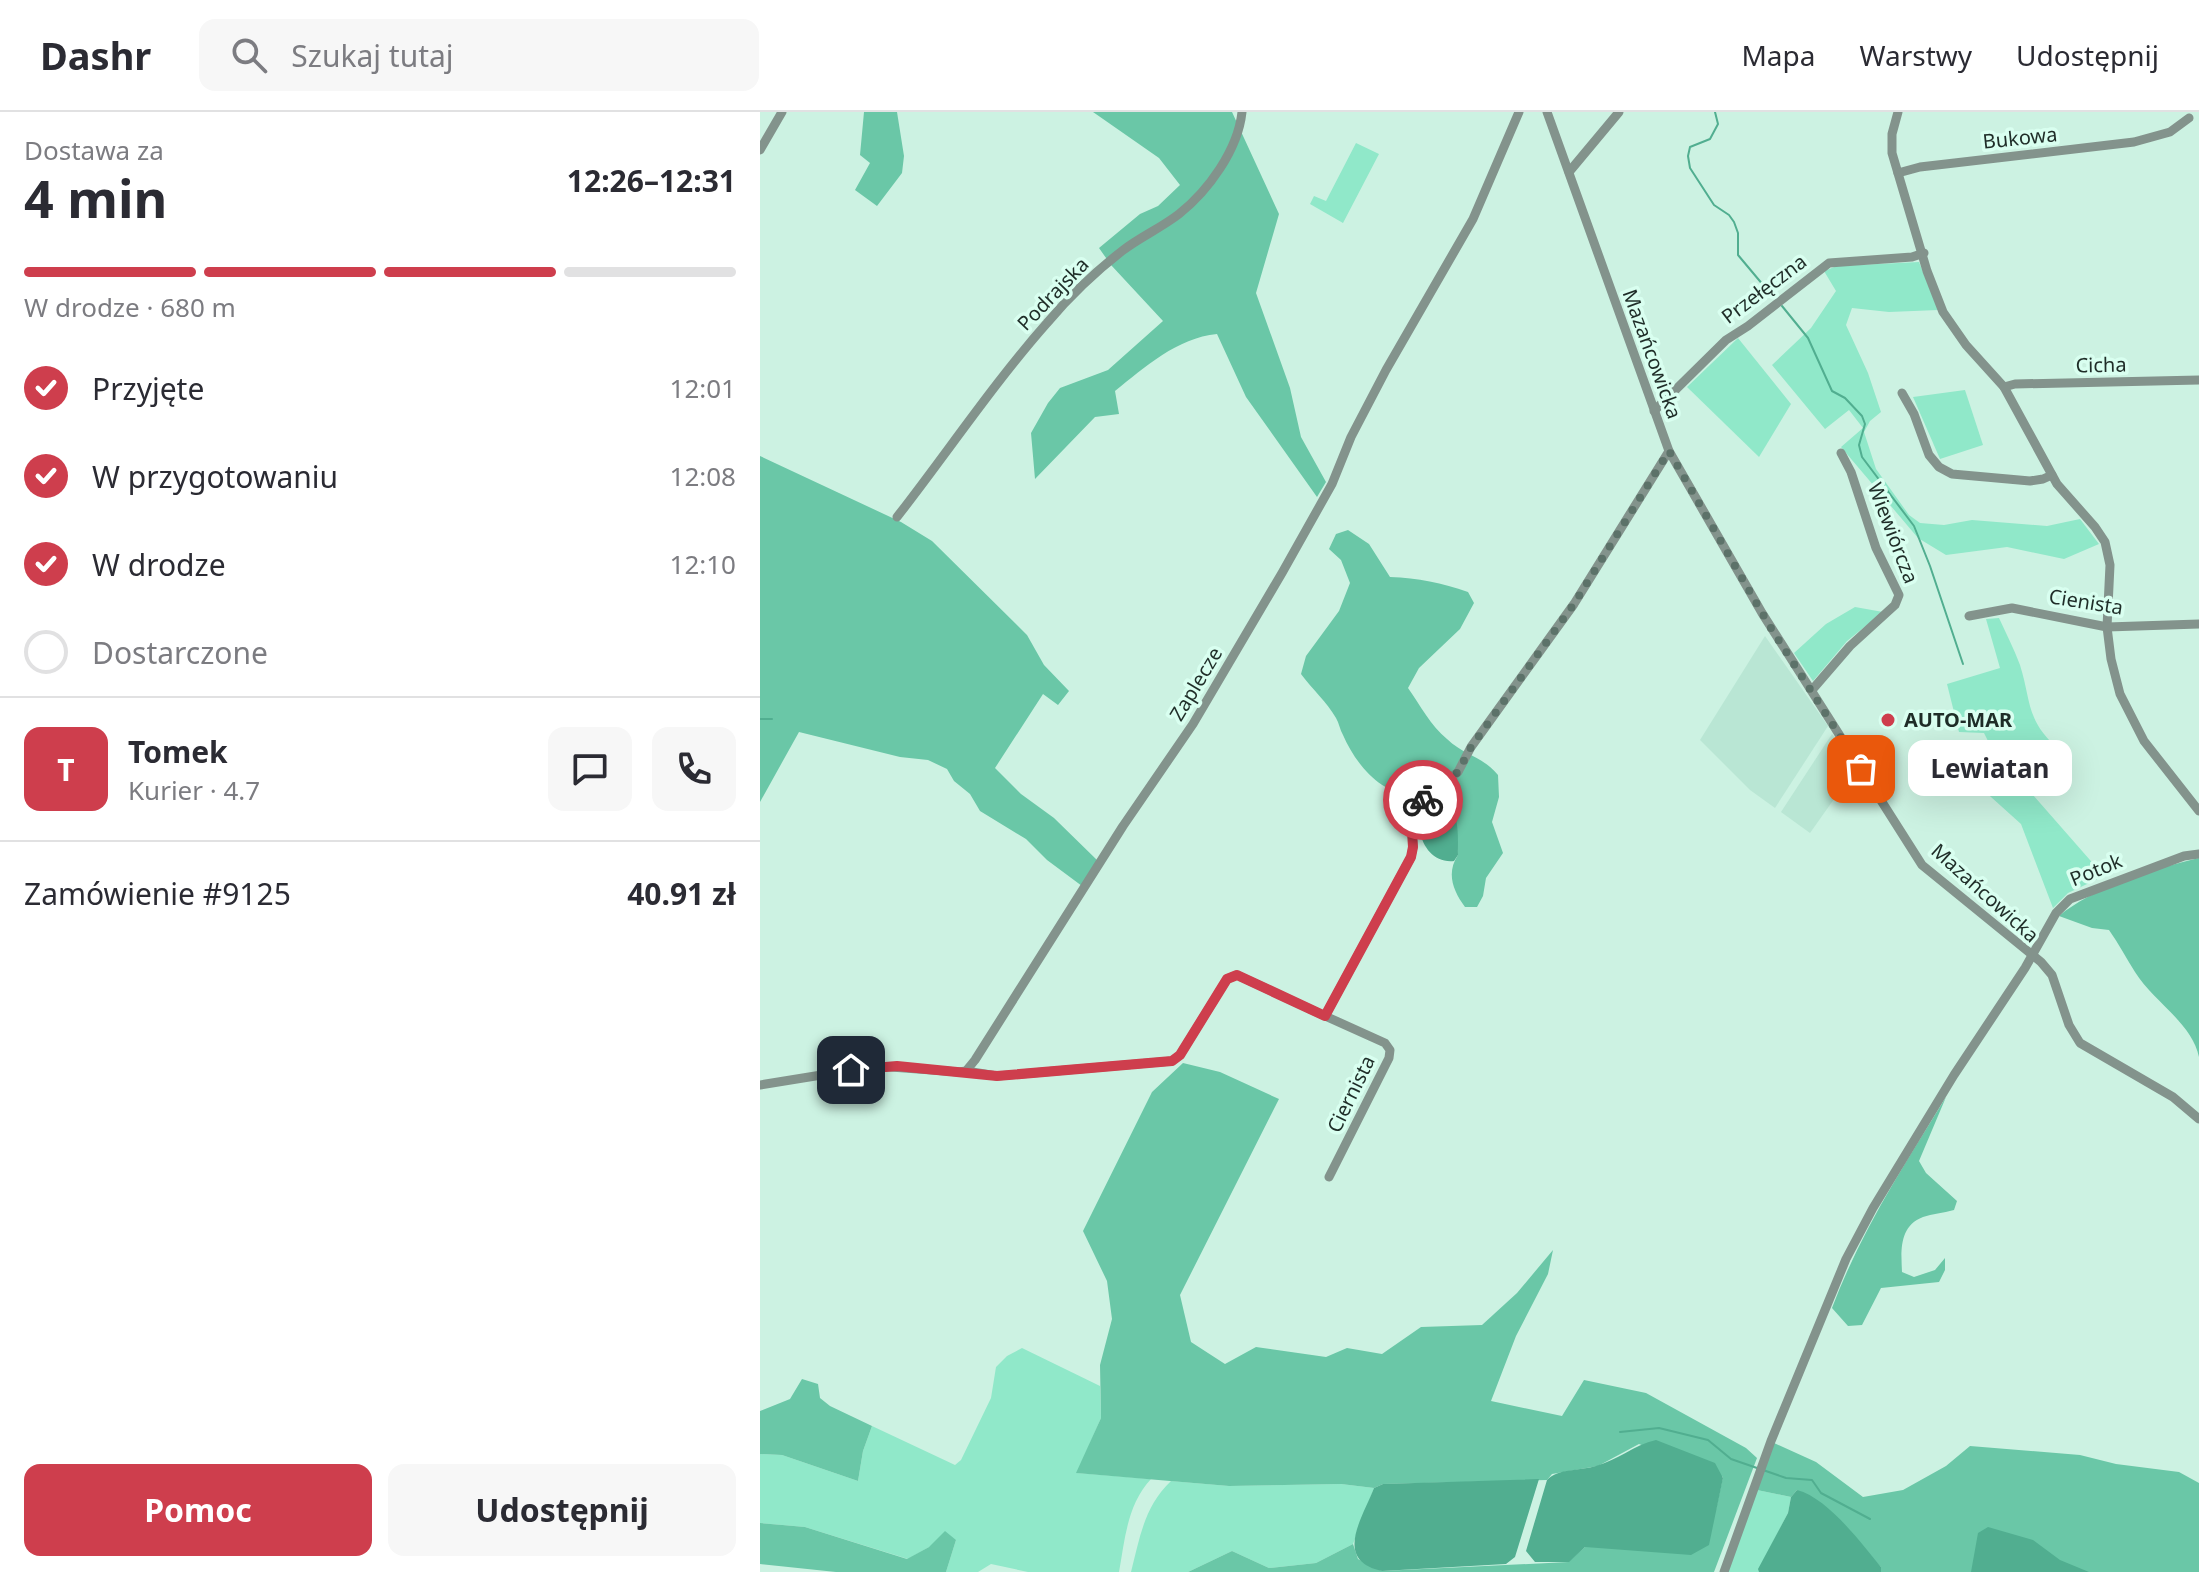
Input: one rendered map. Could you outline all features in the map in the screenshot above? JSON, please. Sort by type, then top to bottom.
[{"type":"street","points":[[760,150],[782,112]]},
{"type":"street","name":"Podrajska","points":[[897,517],[1048,321],[1123,250],[1177,216],[1195,200],[1233,143],[1242,112]]},
{"type":"street","name":"Zaplecze","points":[[966,1071],[1123,826],[1193,724],[1282,573],[1332,484],[1351,437],[1386,370],[1473,219],[1519,112]]},
{"type":"street","name":"Mazańcowicka","points":[[1547,112],[1669,451],[1769,625],[1922,865],[2031,953],[2025,968],[1954,1075],[1873,1208],[1846,1259],[1771,1441],[1724,1572]]},
{"type":"street","points":[[1569,172],[1619,112]]},
{"type":"street","points":[[1898,112],[1892,134],[1892,153],[1935,295],[1951,325],[2004,387],[2052,475],[2105,542],[2110,565],[2107,627],[2120,694],[2144,741],[2199,811]]},
{"type":"street","name":"Bukowa","points":[[1898,173],[1920,167],[2134,142],[2170,132],[2189,118]]},
{"type":"street","name":"Przełęczna","points":[[1654,411],[1726,340],[1829,263],[1912,257],[1924,253]]},
{"type":"street","name":"Cicha","points":[[2004,387],[2015,384],[2199,380]]},
{"type":"street","points":[[1902,393],[1914,414],[1929,455],[1939,467],[1952,474],[2030,481],[2052,475]]},
{"type":"street","points":[[1325,1016],[1411,857],[1411,816],[1418,803],[1458,772],[1471,747],[1574,604],[1669,451]]},
{"type":"street","name":"Wiewiórcza","points":[[1812,690],[1850,646],[1895,605],[1899,595],[1876,548],[1851,472],[1841,453]]},
{"type":"street","name":"Cienista","points":[[1969,616],[2012,608],[2107,627],[2199,624]]},
{"type":"street","name":"Potok","points":[[2031,953],[2056,913],[2070,899],[2173,860],[2199,854]]},
{"type":"street","points":[[2031,953],[2052,975],[2069,1025],[2080,1043],[2173,1097],[2199,1119]]},
{"type":"street","name":"Ciernista","points":[[966,1071],[997,1076],[1172,1061],[1180,1055],[1227,979],[1237,975],[1385,1043],[1390,1050],[1389,1058],[1329,1177]]},
{"type":"street","points":[[760,1085],[877,1066],[966,1071]]},
{"type":"shaded area","points":[[864,112],[897,112],[904,156],[902,173],[877,206],[855,190],[870,163],[860,155]]},
{"type":"shaded area","points":[[1093,112],[1232,112],[1279,214],[1256,293],[1290,388],[1301,437],[1326,482],[1317,497],[1246,397],[1217,334],[1175,347],[1115,391],[1119,414],[1095,417],[1035,479],[1031,433],[1060,388],[1108,370],[1163,321],[1099,248],[1140,214],[1158,206],[1180,185],[1159,158]]},
{"type":"shaded area","points":[[1356,143],[1379,154],[1343,223],[1310,204],[1314,196],[1326,201]]},
{"type":"shaded area","points":[[1919,262],[1938,310],[1889,312],[1852,308],[1846,325],[1868,373],[1881,412],[1870,421],[1864,432],[1876,469],[1909,515],[1920,523],[1944,525],[1972,520],[2047,526],[2080,519],[2099,544],[2064,559],[2007,547],[1946,555],[1918,538],[1841,447],[1863,428],[1849,410],[1825,429],[1772,365],[1811,328],[1836,291],[1824,271],[1837,266]]},
{"type":"shaded area","points":[[1738,338],[1791,404],[1759,457],[1687,387]]},
{"type":"shaded area","points":[[1965,390],[1983,445],[1940,459],[1913,397]]},
{"type":"shaded area","points":[[760,456],[901,522],[932,541],[1027,635],[1044,665],[1069,691],[1058,705],[1043,694],[995,768],[1021,794],[1054,818],[1098,861],[1082,886],[1047,860],[1026,839],[980,811],[970,794],[954,781],[947,769],[928,760],[900,757],[799,732],[760,802]]},
{"type":"shaded area","points":[[1348,530],[1369,544],[1390,577],[1420,580],[1468,592],[1474,603],[1460,629],[1419,668],[1408,688],[1441,734],[1498,775],[1499,797],[1492,822],[1503,853],[1486,878],[1483,896],[1477,907],[1465,907],[1452,882],[1452,868],[1458,855],[1455,815],[1433,799],[1425,805],[1415,794],[1392,790],[1371,776],[1348,746],[1332,712],[1301,674],[1306,656],[1339,611],[1350,583],[1341,560],[1329,549],[1336,534]]},
{"type":"shaded area","points":[[1855,607],[1883,612],[1847,641],[1813,681],[1794,653],[1826,624]]},
{"type":"shaded area","points":[[1999,618],[2020,665],[2034,718],[2055,746],[2027,779],[2033,795],[2104,876],[2068,893],[2053,908],[2021,824],[1981,788],[1997,759],[1984,733],[1959,732],[1947,684],[2000,668],[1986,619]]},
{"type":"shaded area","points":[[1765,636],[1828,726],[1775,808],[1750,790],[1700,740]]},
{"type":"shaded area","points":[[1832,734],[1856,768],[1810,833],[1781,812]]},
{"type":"shaded area","points":[[1442,797],[1452,808],[1457,823],[1458,855],[1454,861],[1442,860],[1432,854],[1421,834],[1423,811],[1430,802]]},
{"type":"shaded area","points":[[2199,858],[2199,1057],[2189,1033],[2143,983],[2109,930],[2092,928],[2059,916],[2106,888]]},
{"type":"shaded area","points":[[1183,1063],[1220,1072],[1279,1099],[1180,1295],[1191,1342],[1225,1364],[1256,1347],[1326,1357],[1347,1348],[1382,1354],[1421,1327],[1482,1325],[1517,1293],[1553,1250],[1548,1274],[1516,1336],[1491,1401],[1562,1416],[1584,1380],[1646,1393],[1746,1448],[1757,1458],[1714,1572],[1188,1572],[1232,1551],[1269,1568],[1316,1563],[1353,1544],[1358,1559],[1382,1571],[1568,1562],[1585,1547],[1614,1547],[1716,1509],[1723,1477],[1639,1444],[1598,1466],[1552,1474],[1547,1480],[1383,1484],[1374,1488],[1341,1484],[1229,1486],[1076,1473],[1101,1418],[1100,1365],[1112,1319],[1107,1281],[1083,1231],[1152,1092]]},
{"type":"shaded area","points":[[1946,1097],[1919,1161],[1926,1173],[1957,1201],[1954,1210],[1923,1217],[1909,1226],[1901,1256],[1902,1272],[1914,1277],[1935,1270],[1945,1258],[1945,1270],[1939,1282],[1881,1288],[1862,1325],[1848,1326],[1832,1308],[1843,1280],[1884,1200]]},
{"type":"shaded area","points":[[1022,1348],[1100,1386],[1101,1418],[1077,1473],[1151,1479],[1132,1511],[1119,1572],[1028,1572],[991,1564],[978,1572],[946,1572],[956,1540],[929,1547],[908,1559],[805,1527],[760,1523],[760,1454],[782,1455],[858,1481],[863,1451],[872,1426],[955,1465],[961,1460],[991,1398],[996,1367]]},
{"type":"shaded area","points":[[802,1379],[818,1384],[820,1398],[830,1406],[872,1426],[863,1451],[858,1481],[782,1455],[760,1454],[760,1411],[790,1399]]},
{"type":"shaded area","points":[[1656,1440],[1715,1463],[1723,1478],[1709,1545],[1691,1555],[1585,1547],[1569,1562],[1535,1562],[1526,1551],[1547,1480],[1563,1472],[1604,1463]]},
{"type":"shaded area","points":[[1774,1443],[1816,1462],[1863,1497],[1903,1490],[1946,1466],[1970,1446],[2080,1455],[2116,1464],[2179,1472],[2199,1483],[2199,1572],[1881,1572],[1881,1567],[1797,1490],[1791,1497],[1757,1490]]},
{"type":"shaded area","points":[[1539,1479],[1515,1557],[1506,1564],[1382,1571],[1367,1566],[1358,1558],[1355,1537],[1358,1525],[1374,1488],[1383,1484]]},
{"type":"shaded area","points":[[1171,1481],[1229,1486],[1341,1484],[1374,1488],[1353,1544],[1316,1563],[1269,1568],[1232,1551],[1188,1572],[1131,1572],[1149,1512]]},
{"type":"shaded area","points":[[1757,1490],[1791,1497],[1788,1513],[1759,1572],[1727,1572]]},
{"type":"shaded area","points":[[1797,1490],[1832,1512],[1881,1567],[1881,1572],[1759,1572],[1788,1513],[1791,1497]]},
{"type":"shaded area","points":[[760,1523],[805,1527],[907,1559],[929,1547],[945,1531],[956,1540],[946,1572],[836,1572],[760,1564]]},
{"type":"shaded area","points":[[1988,1527],[2033,1540],[2060,1560],[2089,1572],[1971,1572],[1978,1533]]},
{"type":"waterway","points":[[1715,112],[1718,124],[1710,139],[1690,147],[1690,168],[1714,205],[1734,222],[1738,233],[1738,255],[1774,298]]},
{"type":"waterway","points":[[1782,306],[1808,338],[1832,391],[1845,398],[1862,416],[1865,424],[1859,445],[1862,457],[1914,526],[1963,664]]},
{"type":"waterway","points":[[760,719],[772,719]]},
{"type":"waterway","points":[[1620,1432],[1659,1428],[1708,1440],[1731,1459],[1757,1468]]},
{"type":"waterway","points":[[1763,1470],[1786,1478],[1812,1480],[1821,1493],[1870,1519]]},
{"type":"way so far","points":[[1423,800],[1458,772],[1471,747],[1574,604],[1669,451],[1769,625],[1861,769]]},
{"type":"place","name":"AUTO-MAR","points":[[1888,720]]},
{"type":"place","name":"Lewiatan","points":[[1861,769]]},
{"type":"route","points":[[851,1070],[897,1066],[997,1076],[1172,1061],[1180,1055],[1227,979],[1237,975],[1325,1016],[1411,857],[1411,816],[1423,800]]}]
